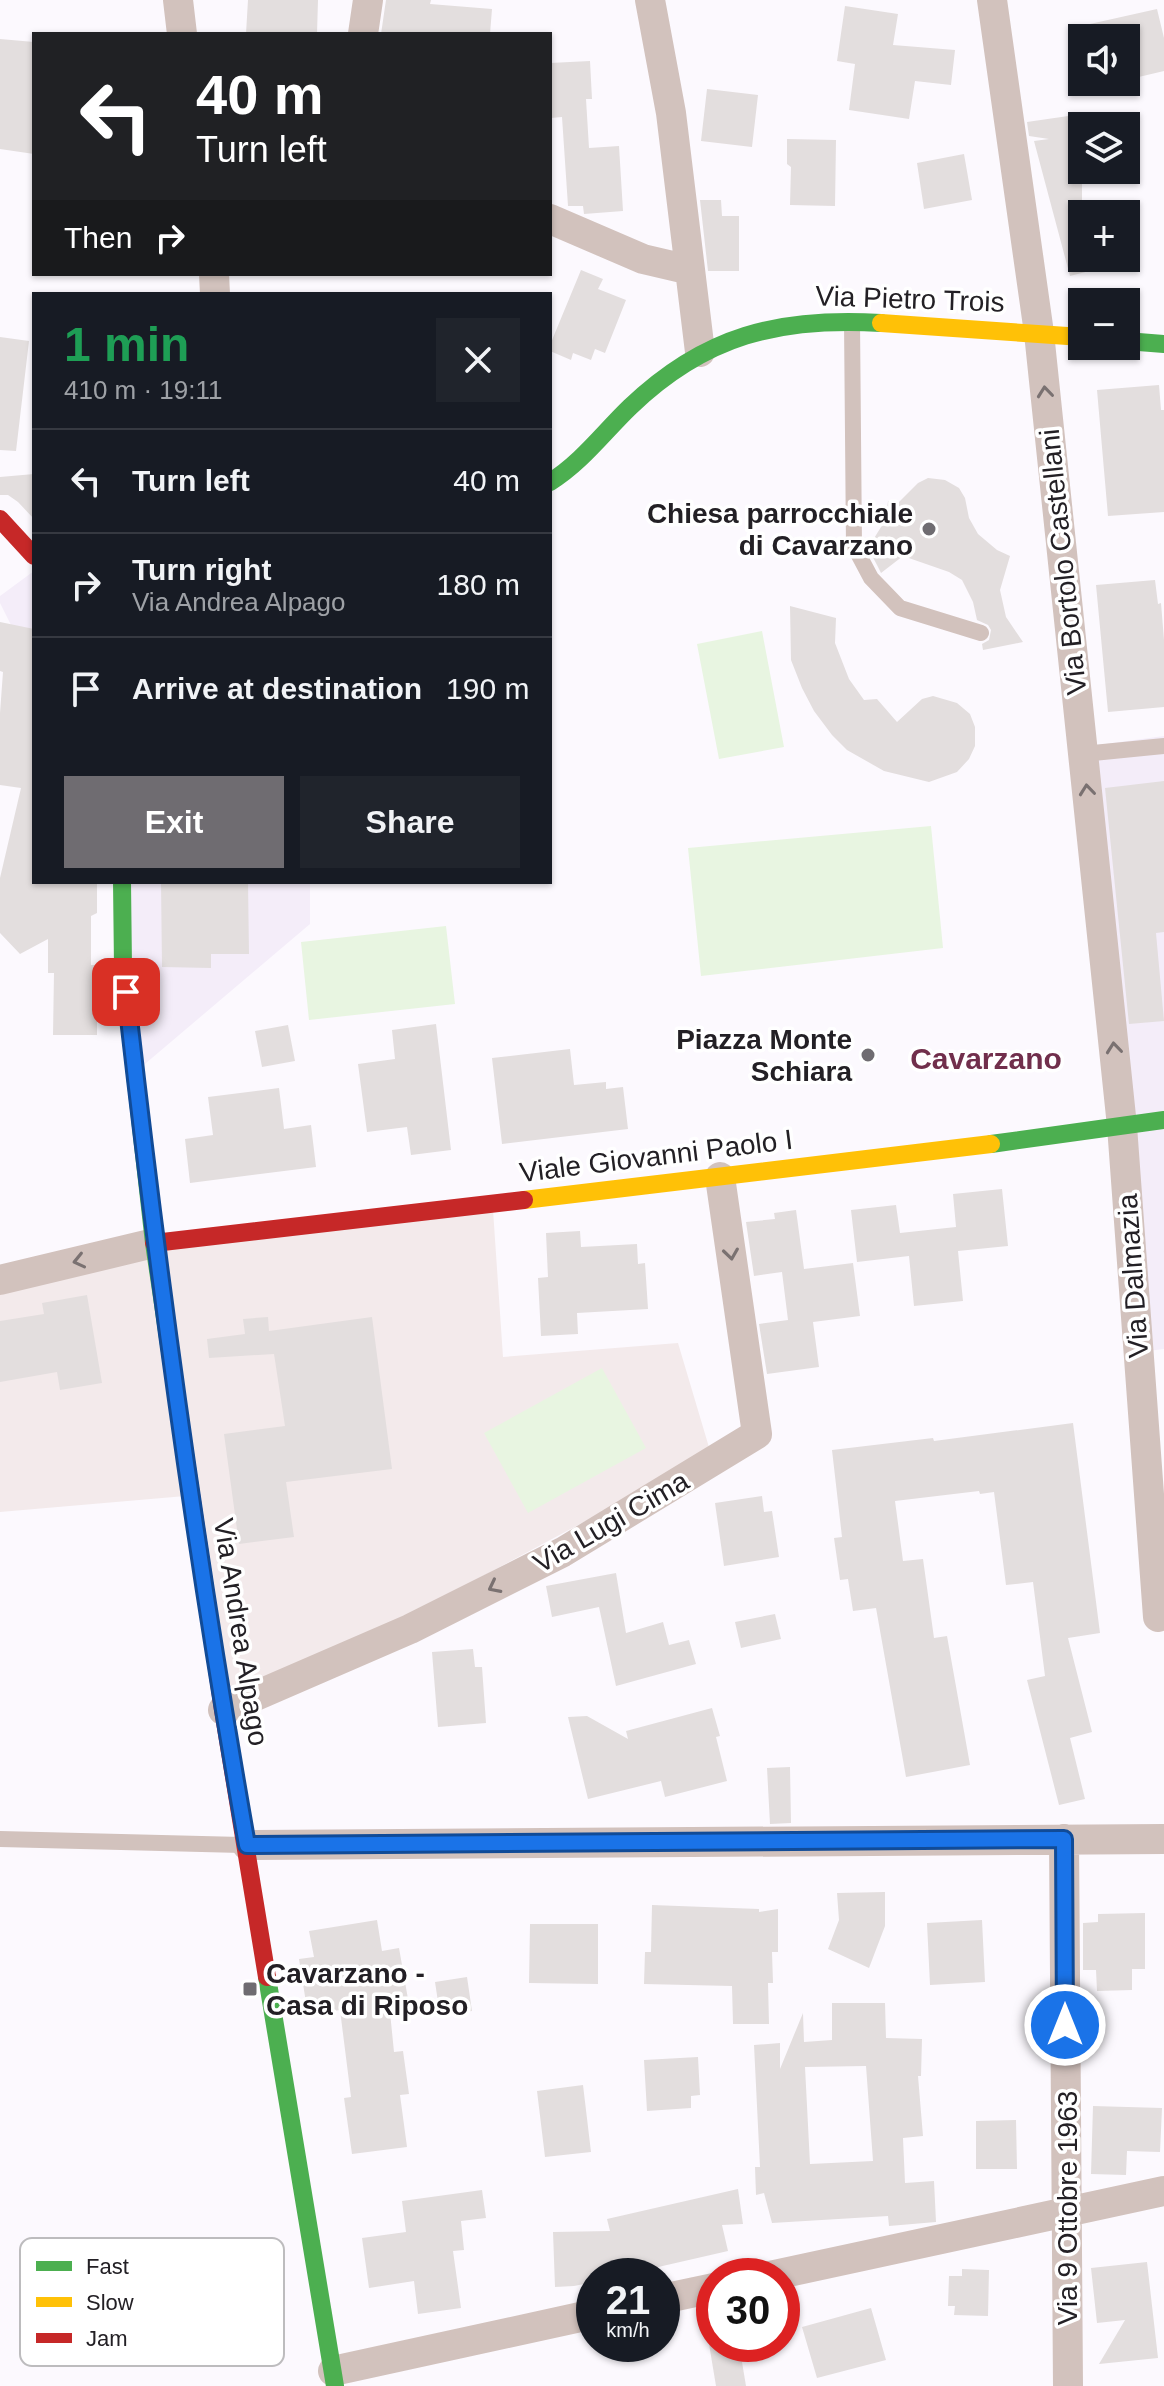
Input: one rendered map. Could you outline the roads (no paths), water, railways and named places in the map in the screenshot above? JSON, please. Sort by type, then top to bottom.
[{"type":"street","points":[[178,0],[182,32]]},
{"type":"street","points":[[363,32],[368,0]]},
{"type":"street","points":[[650,0],[671,113],[700,352]]},
{"type":"street","name":"Via Bortolo Castellani","points":[[992,0],[1039,333],[1122,1126]]},
{"type":"street","points":[[552,220],[643,259],[690,270]]},
{"type":"street","name":"Via Pietro Trois","points":[[552,480],[574,464],[644,394],[700,352],[724,340],[759,330],[810,321],[852,320],[1068,336]]},
{"type":"street","points":[[1140,342],[1164,344]]},
{"type":"street","points":[[0,519],[32,554]]},
{"type":"street","name":"Via Andrea Alpago","points":[[122,884],[123,967],[154,1243],[223,1710],[334,2379]]},
{"type":"street","name":"Viale Giovanni Paolo I","points":[[154,1243],[934,1152],[1164,1120]]},
{"type":"street","name":"Via Dalmazia","points":[[1122,1126],[1158,1617]]},
{"type":"street","name":"Via Lugi Cima","points":[[223,1710],[410,1629],[563,1552],[757,1434],[720,1177]]},
{"type":"street","points":[[0,1280],[154,1243]]},
{"type":"street","name":"Via 9 Ottobre 1963","points":[[1064,1839],[1068,2386]]},
{"type":"street","points":[[247,1845],[1164,1839]]},
{"type":"street","points":[[800,2269],[1164,2191]]},
{"type":"street","points":[[334,2379],[576,2318]]},
{"type":"lane","points":[[852,320],[854,546],[871,578],[900,608],[981,633]]},
{"type":"lane","points":[[1083,754],[1164,746]]},
{"type":"lane","points":[[0,1839],[247,1845]]},
{"type":"place","name":"Chiesa parrocchiale di Cavarzano","points":[[929,529]]},
{"type":"place","name":"Piazza Monte Schiara","points":[[868,1055]]},
{"type":"place","name":"Cavarzano - Casa di Riposo","points":[[250,1989]]},
{"type":"district","name":"Cavarzano","points":[[986,1058]]}]
